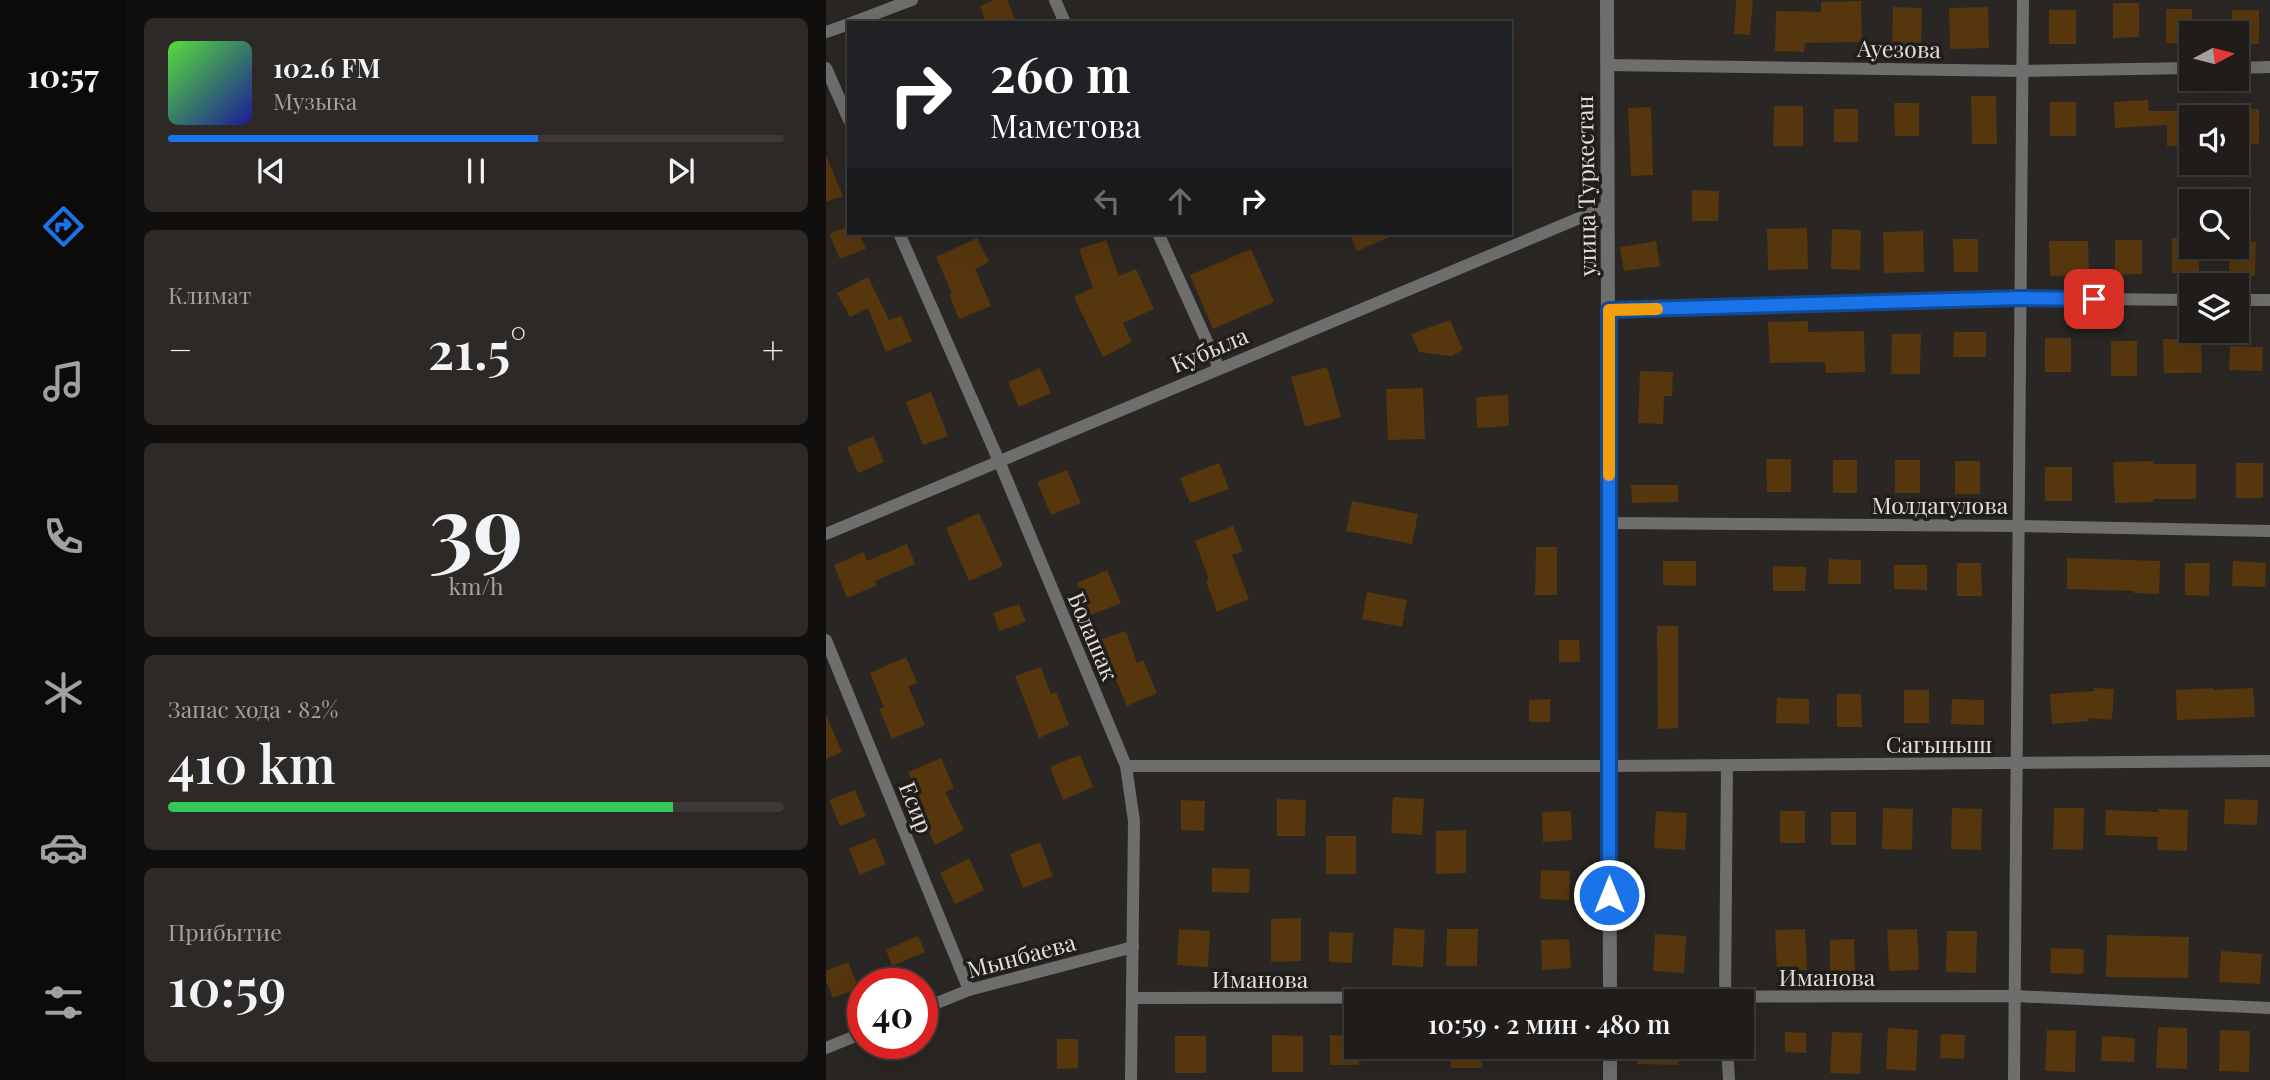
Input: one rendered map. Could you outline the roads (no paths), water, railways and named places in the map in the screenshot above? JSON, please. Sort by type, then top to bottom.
[{"type":"street","points":[[855,21],[912,0]]},
{"type":"street","points":[[1055,0],[1064,21]]},
{"type":"street","name":"улица Туркестан","points":[[1607,0],[1610,989]]},
{"type":"street","points":[[2014,1080],[2023,0]]},
{"type":"street","points":[[826,32],[847,24]]},
{"type":"street","name":"Ауезова","points":[[1607,65],[2022,71],[2179,68]]},
{"type":"street","points":[[2249,68],[2270,67]]},
{"type":"street","points":[[826,68],[847,115]]},
{"type":"street","name":"Кубыла","points":[[826,534],[1608,206]]},
{"type":"street","name":"Болашак","points":[[900,235],[999,461],[1126,766],[1134,821],[1131,1080]]},
{"type":"street","points":[[1159,235],[1219,368]]},
{"type":"street","points":[[1609,310],[2020,298],[2179,300]]},
{"type":"street","points":[[2249,300],[2270,300]]},
{"type":"street","name":"Молдагулова","points":[[1609,523],[2270,531]]},
{"type":"street","name":"Есир","points":[[826,640],[969,989]]},
{"type":"street","name":"Сагыныш","points":[[1126,766],[1609,766],[2270,761]]},
{"type":"street","points":[[1725,989],[1727,765]]},
{"type":"street","name":"Мынбаева","points":[[938,1002],[969,989],[1133,947]]},
{"type":"street","name":"Иманова","points":[[1754,999],[2015,996],[2270,1008]]},
{"type":"street","name":"Иманова","points":[[1132,998],[1344,998]]},
{"type":"street","points":[[826,1048],[847,1039]]},
{"type":"street","points":[[1610,1059],[1610,1080]]},
{"type":"street","points":[[1727,1059],[1728,1080]]}]
